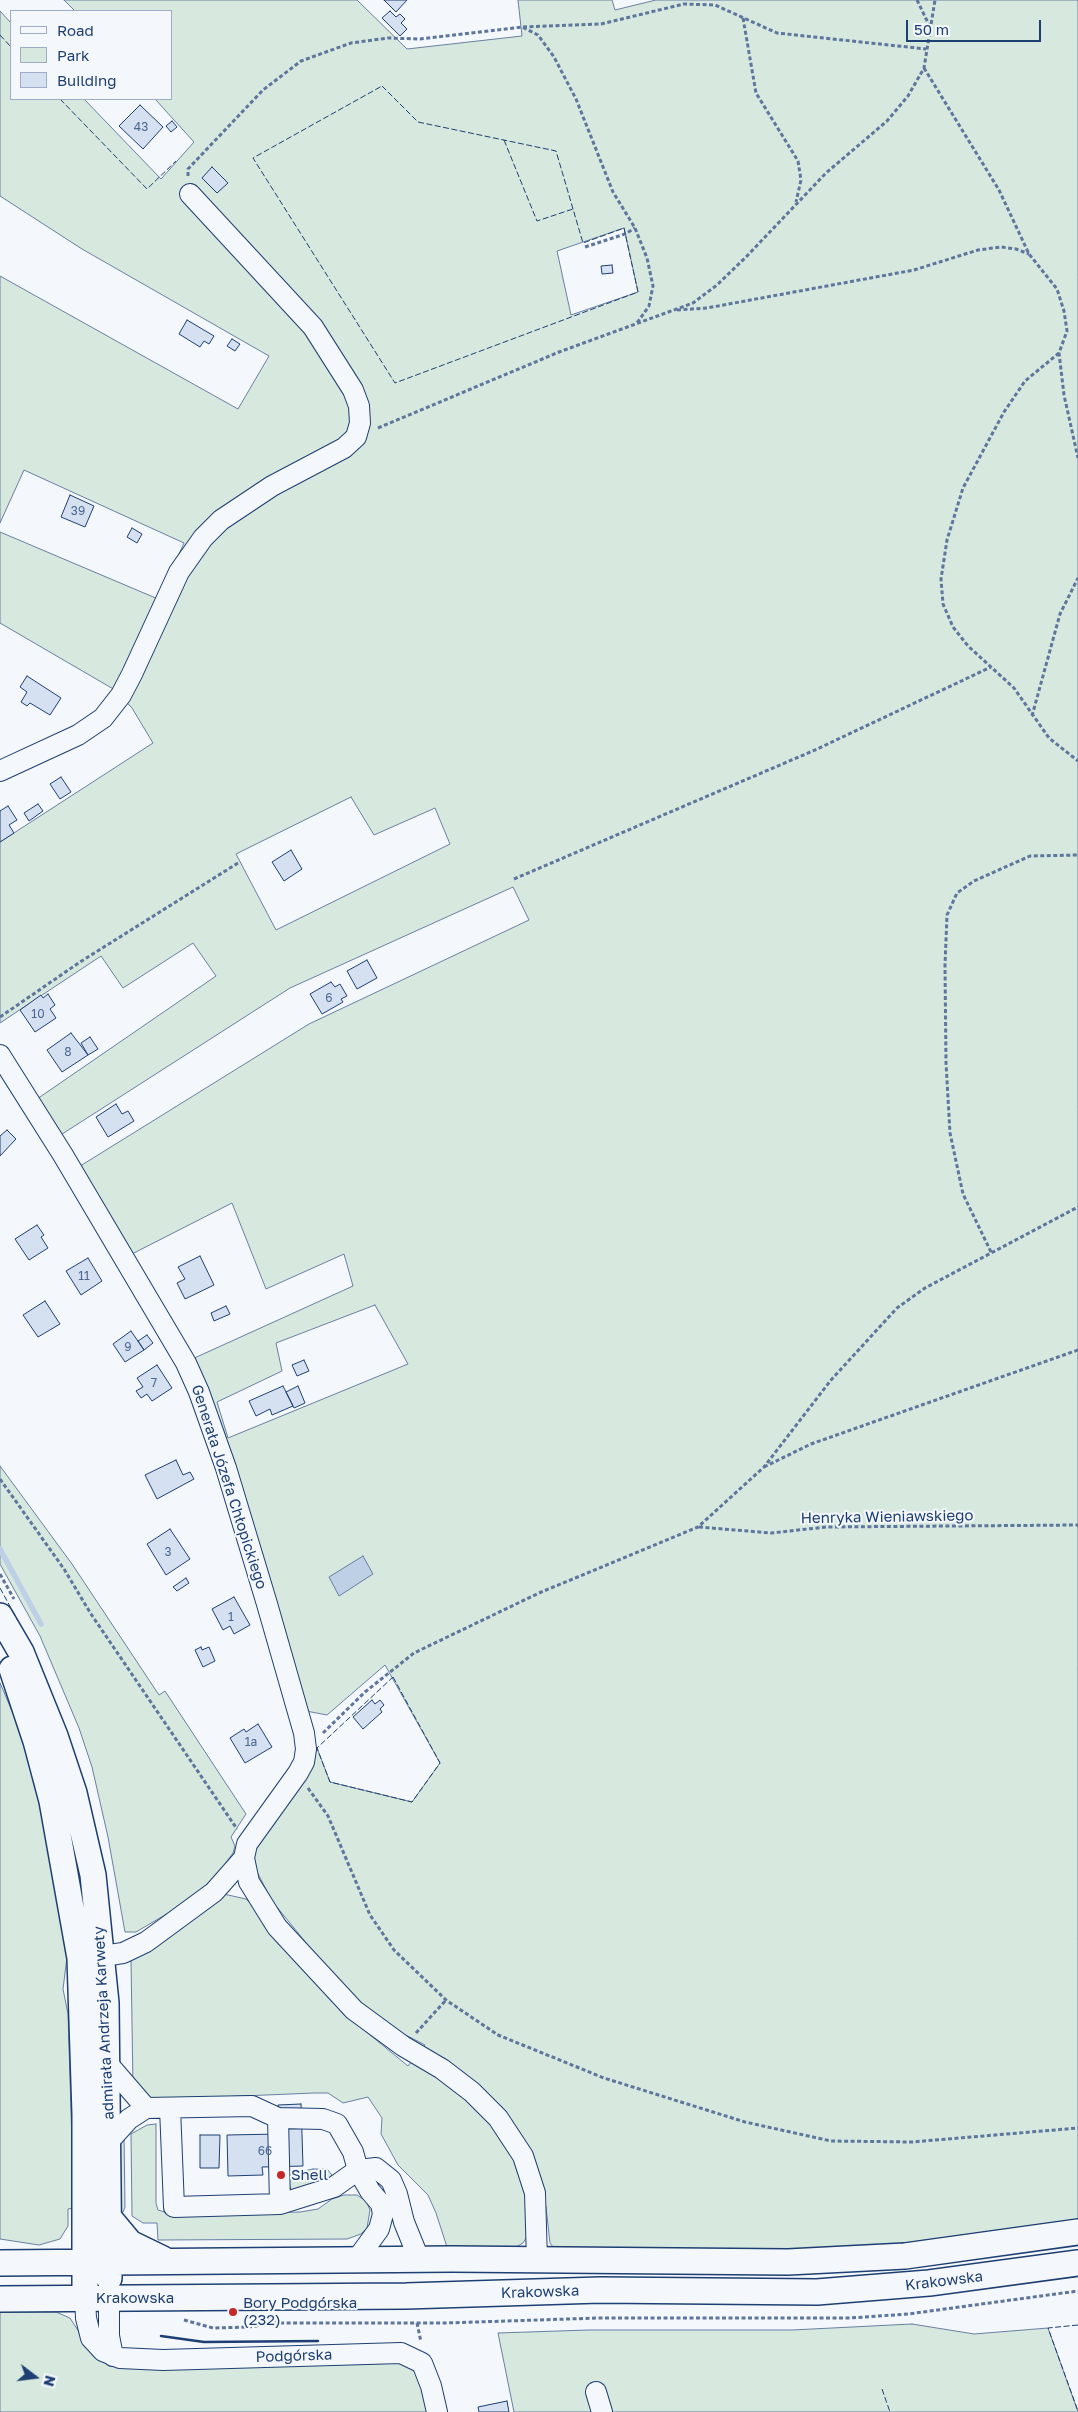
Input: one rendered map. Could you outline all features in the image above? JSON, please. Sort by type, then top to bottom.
[{"type":"main road","name":"admirała Andrzeja Karwety","points":[[0,1616],[21,1652],[36,1684],[65,1765],[93,1875],[103,1956],[109,2140],[110,2219],[98,2262]]},
{"type":"main road","name":"admirała Andrzeja Karwety","points":[[0,1634],[26,1710],[48,1786],[80,1958],[98,2262],[97,2298]]},
{"type":"main road","points":[[110,2219],[130,2243],[166,2261]]},
{"type":"main road","name":"Krakowska","points":[[0,2263],[357,2259],[716,2262],[849,2260],[905,2256],[1078,2232]]},
{"type":"main road","name":"Krakowska","points":[[0,2299],[460,2295],[600,2290],[817,2292],[929,2283],[1078,2263]]},
{"type":"street","points":[[0,771],[78,735],[103,718],[121,695],[132,674],[179,572],[203,538],[221,520],[272,486],[344,448],[356,438],[360,423],[359,406],[353,390],[313,327],[190,194]]},
{"type":"street","name":"Generała Józefa Chłopickiego","points":[[0,1055],[63,1155],[132,1276],[168,1332],[199,1392],[226,1468],[267,1604],[304,1733],[306,1749],[304,1762],[298,1773],[245,1851],[214,1892],[153,1938],[123,1953],[103,1956]]},
{"type":"street","points":[[245,1851],[246,1873],[254,1890],[277,1927],[354,2010],[403,2046],[442,2069],[472,2092],[498,2118],[523,2156],[535,2193],[538,2260]]},
{"type":"street","points":[[108,2064],[146,2108]]},
{"type":"street","points":[[109,2140],[128,2120],[146,2108],[252,2106],[278,2118],[322,2119],[338,2124],[353,2152],[358,2170],[370,2191],[381,2204],[383,2214],[379,2229],[357,2259]]},
{"type":"street","points":[[170,2108],[174,2207],[280,2204],[334,2187],[358,2170],[376,2168],[391,2180],[397,2194],[404,2222],[419,2259]]},
{"type":"street","points":[[278,2118],[280,2204]]},
{"type":"street","name":"Podgórska","points":[[97,2298],[113,2356],[138,2360],[163,2360],[401,2353],[422,2363],[431,2386],[437,2412]]},
{"type":"street","points":[[596,2392],[602,2412]]},
{"type":"path","points":[[917,0],[930,28]]},
{"type":"path","points":[[356,438],[486,381],[693,303],[717,285],[826,173],[887,121],[908,96],[924,68],[935,0]]},
{"type":"path","points":[[190,194],[188,169],[263,90],[300,61],[351,43],[388,38],[420,39],[522,27],[601,24],[684,4],[715,5],[777,33],[926,49]]},
{"type":"path","points":[[742,17],[756,94],[798,160],[801,180],[796,204]]},
{"type":"path","points":[[522,27],[538,34],[554,57],[576,99],[613,192],[635,228],[648,258],[653,286],[649,306],[637,324]]},
{"type":"path","points":[[924,68],[999,190],[1029,254],[1057,289],[1064,311],[1067,331],[1058,353],[1024,381],[1004,412],[963,488],[947,540],[941,579],[943,604],[952,627],[968,646],[1014,688],[1049,738],[1078,761]]},
{"type":"path","points":[[585,247],[625,234],[635,228]]},
{"type":"path","points":[[671,311],[707,308],[914,270],[978,250],[1001,247],[1016,249],[1029,254]]},
{"type":"path","points":[[1058,353],[1064,395],[1078,458]]},
{"type":"path","points":[[1032,716],[1060,614],[1078,578]]},
{"type":"path","points":[[514,879],[815,750],[991,667]]},
{"type":"path","points":[[991,1252],[963,1194],[950,1133],[946,1063],[945,965],[947,914],[957,893],[974,881],[1030,856],[1078,855]]},
{"type":"path","points":[[0,1016],[80,962],[238,864]]},
{"type":"path","points":[[306,1749],[365,1692],[414,1652],[539,1593],[698,1527],[764,1467],[830,1380],[897,1308],[925,1288],[1078,1207]]},
{"type":"path","points":[[764,1467],[811,1444],[1078,1350]]},
{"type":"path","points":[[0,1479],[64,1569],[91,1614],[245,1851]]},
{"type":"path","name":"Henryka Wieniawskiego","points":[[698,1527],[771,1533],[826,1527],[1078,1525]]},
{"type":"path","points":[[298,1773],[328,1816],[370,1915],[394,1950],[446,2000],[498,2035],[604,2078],[745,2122],[831,2140],[912,2142],[1078,2128]]},
{"type":"path","points":[[403,2046],[446,2000]]},
{"type":"path","points":[[180,2320],[213,2328],[248,2328],[276,2323],[445,2323],[599,2318],[850,2318],[908,2314],[1078,2290]]},
{"type":"green space","points":[[64,0],[357,0],[407,49],[522,36],[518,0],[612,0],[615,10],[656,0],[1078,0],[1078,2219],[883,2246],[793,2250],[556,2251],[550,2243],[546,2207],[541,2190],[529,2233],[523,2243],[516,2247],[447,2247],[428,2195],[398,2165],[381,2134],[382,2118],[368,2097],[343,2103],[328,2093],[147,2100],[133,2087],[131,1960],[219,1893],[246,1899],[263,1913],[347,2016],[408,2066],[425,2045],[392,2028],[361,2004],[338,1982],[272,1901],[253,1864],[254,1845],[308,1770],[317,1748],[330,1782],[412,1802],[440,1763],[385,1665],[327,1715],[306,1711],[190,1360],[353,1286],[344,1254],[266,1289],[232,1203],[128,1256],[77,1168],[309,1024],[529,920],[513,887],[290,988],[59,1136],[37,1099],[216,976],[193,943],[123,988],[101,956],[0,1023],[0,842],[153,743],[132,708],[115,690],[0,623],[0,532],[158,599],[184,543],[24,470],[0,523],[0,276],[238,409],[269,356],[82,249],[0,196],[0,11],[10,22],[10,100],[85,100],[161,179],[194,142],[156,100],[172,100],[172,10],[74,10]],"holes":[[[624,228],[638,292],[571,315],[557,251]],[[351,797],[374,835],[435,808],[450,844],[276,930],[236,854]],[[375,1305],[408,1364],[228,1438],[217,1402],[282,1371],[276,1343]]]},
{"type":"green space","points":[[0,1466],[72,1564],[159,1695],[165,1691],[246,1814],[231,1837],[235,1846],[233,1853],[214,1879],[175,1909],[136,1932],[125,1932],[108,1837],[92,1767],[79,1728],[40,1636],[0,1564]]},
{"type":"green space","points":[[0,1683],[30,1753],[57,1885],[67,1957],[63,1989],[68,2014],[74,2208],[68,2209],[68,2226],[60,2239],[39,2245],[0,2239]]},
{"type":"green space","points":[[156,2124],[156,2203],[158,2210],[175,2215],[300,2212],[318,2209],[332,2199],[344,2195],[357,2195],[366,2201],[370,2210],[367,2228],[361,2234],[347,2239],[158,2240],[157,2223],[143,2223],[132,2216],[131,2134],[147,2125]]},
{"type":"green space","points":[[124,2133],[125,2207],[123,2212],[119,2213],[120,2140]]},
{"type":"green space","points":[[313,2169],[327,2169],[332,2175],[321,2185],[298,2193],[291,2190],[288,2180],[290,2174]]},
{"type":"green space","points":[[0,2312],[56,2312],[70,2318],[92,2352],[397,2359],[410,2364],[418,2373],[429,2412],[0,2412]]},
{"type":"green space","points":[[912,2324],[974,2334],[1048,2328],[1078,2412],[514,2412],[498,2333],[588,2330],[792,2330]]},
{"type":"water","points":[[363,1556],[373,1574],[339,1596],[329,1577]]},
{"type":"building","points":[[384,0],[407,0],[396,12]]},
{"type":"building","points":[[390,11],[396,17],[400,14],[405,19],[401,23],[407,29],[400,36],[382,18]]},
{"type":"building","points":[[140,105],[163,127],[143,149],[119,126]]},
{"type":"building","points":[[172,121],[177,127],[171,132],[166,126]]},
{"type":"building","points":[[212,167],[228,183],[217,193],[202,178]]},
{"type":"building","points":[[612,265],[613,273],[602,274],[601,266]]},
{"type":"building","points":[[187,320],[214,336],[209,344],[204,341],[200,347],[179,334]]},
{"type":"building","points":[[232,339],[240,344],[235,351],[227,346]]},
{"type":"building","points":[[70,495],[94,506],[85,527],[61,517]]},
{"type":"building","points":[[132,528],[142,534],[137,543],[127,537]]},
{"type":"building","points":[[27,676],[61,698],[50,715],[30,703],[27,706],[21,702],[27,692],[20,687]]},
{"type":"building","points":[[61,777],[71,792],[60,799],[50,784]]},
{"type":"building","points":[[38,804],[43,811],[29,821],[24,813]]},
{"type":"building","points":[[8,806],[17,820],[9,825],[14,833],[0,842],[0,811]]},
{"type":"building","points":[[291,850],[302,869],[284,881],[272,862]]},
{"type":"building","points":[[367,960],[377,978],[357,989],[347,971]]},
{"type":"building","points":[[331,982],[335,987],[340,984],[347,996],[341,999],[343,1002],[322,1014],[310,994]]},
{"type":"building","points":[[48,994],[55,1005],[50,1009],[56,1018],[35,1032],[20,1010],[41,995],[43,998]]},
{"type":"building","points":[[71,1033],[88,1055],[62,1072],[47,1050]]},
{"type":"building","points":[[90,1037],[98,1049],[88,1055],[81,1043]]},
{"type":"building","points":[[116,1104],[122,1114],[128,1111],[134,1121],[108,1137],[96,1117]]},
{"type":"building","points":[[7,1130],[16,1139],[0,1156],[0,1136]]},
{"type":"building","points":[[37,1225],[44,1235],[41,1237],[48,1248],[29,1260],[15,1239]]},
{"type":"building","points":[[200,1256],[214,1285],[185,1299],[177,1283],[185,1279],[178,1267]]},
{"type":"building","points":[[88,1258],[102,1281],[81,1295],[66,1271]]},
{"type":"building","points":[[45,1301],[60,1324],[38,1337],[23,1315]]},
{"type":"building","points":[[226,1306],[230,1314],[214,1321],[211,1313]]},
{"type":"building","points":[[131,1331],[144,1350],[125,1362],[113,1344]]},
{"type":"building","points":[[147,1335],[153,1343],[144,1350],[138,1341]]},
{"type":"building","points":[[304,1360],[309,1371],[297,1376],[292,1365]]},
{"type":"building","points":[[157,1365],[172,1388],[152,1401],[147,1394],[141,1398],[136,1391],[143,1387],[137,1378]]},
{"type":"building","points":[[283,1386],[293,1406],[272,1415],[270,1409],[256,1416],[249,1401]]},
{"type":"building","points":[[298,1386],[305,1403],[294,1408],[286,1392]]},
{"type":"building","points":[[176,1460],[183,1475],[190,1472],[194,1479],[157,1499],[145,1475]]},
{"type":"building","points":[[170,1529],[190,1559],[166,1575],[147,1544]]},
{"type":"building","points":[[186,1578],[189,1583],[177,1591],[173,1587]]},
{"type":"building","points":[[234,1597],[250,1625],[234,1634],[230,1626],[223,1630],[212,1609]]},
{"type":"building","points":[[201,1647],[202,1650],[209,1647],[215,1661],[203,1667],[195,1650]]},
{"type":"building","points":[[372,1700],[375,1704],[380,1700],[384,1705],[380,1709],[382,1712],[363,1729],[353,1717]]},
{"type":"building","points":[[258,1724],[272,1747],[245,1763],[230,1738],[244,1729],[246,1732]]},
{"type":"building","points":[[301,2104],[303,2166],[262,2167],[263,2175],[228,2176],[227,2135],[279,2134],[278,2105]]},
{"type":"building","points":[[200,2135],[220,2135],[219,2168],[200,2168]]},
{"type":"building","points":[[507,2401],[509,2412],[479,2412],[478,2407]]},
{"type":"waterway","points":[[0,1549],[41,1624]]},
{"type":"fence","points":[[0,35],[10,46]]},
{"type":"fence","points":[[382,86],[418,122],[556,151],[583,243],[624,228],[638,292],[395,383],[253,158],[382,86]]},
{"type":"fence","points":[[61,100],[147,189],[176,161]]},
{"type":"fence","points":[[504,140],[537,221],[573,209]]},
{"type":"fence","points":[[0,1588],[18,1621]]},
{"type":"fence","points":[[393,1677],[440,1763],[412,1802],[330,1782],[317,1748],[393,1677]]},
{"type":"fence","points":[[1078,2325],[1048,2328],[1078,2411]]},
{"type":"fence","points":[[882,2389],[890,2412]]},
{"type":"wall","points":[[161,2336],[204,2342],[318,2341]]},
{"type":"place","name":"Shell","points":[[281,2175]]},
{"type":"place","name":"Bory Podgórska (232)","points":[[233,2312]]}]
